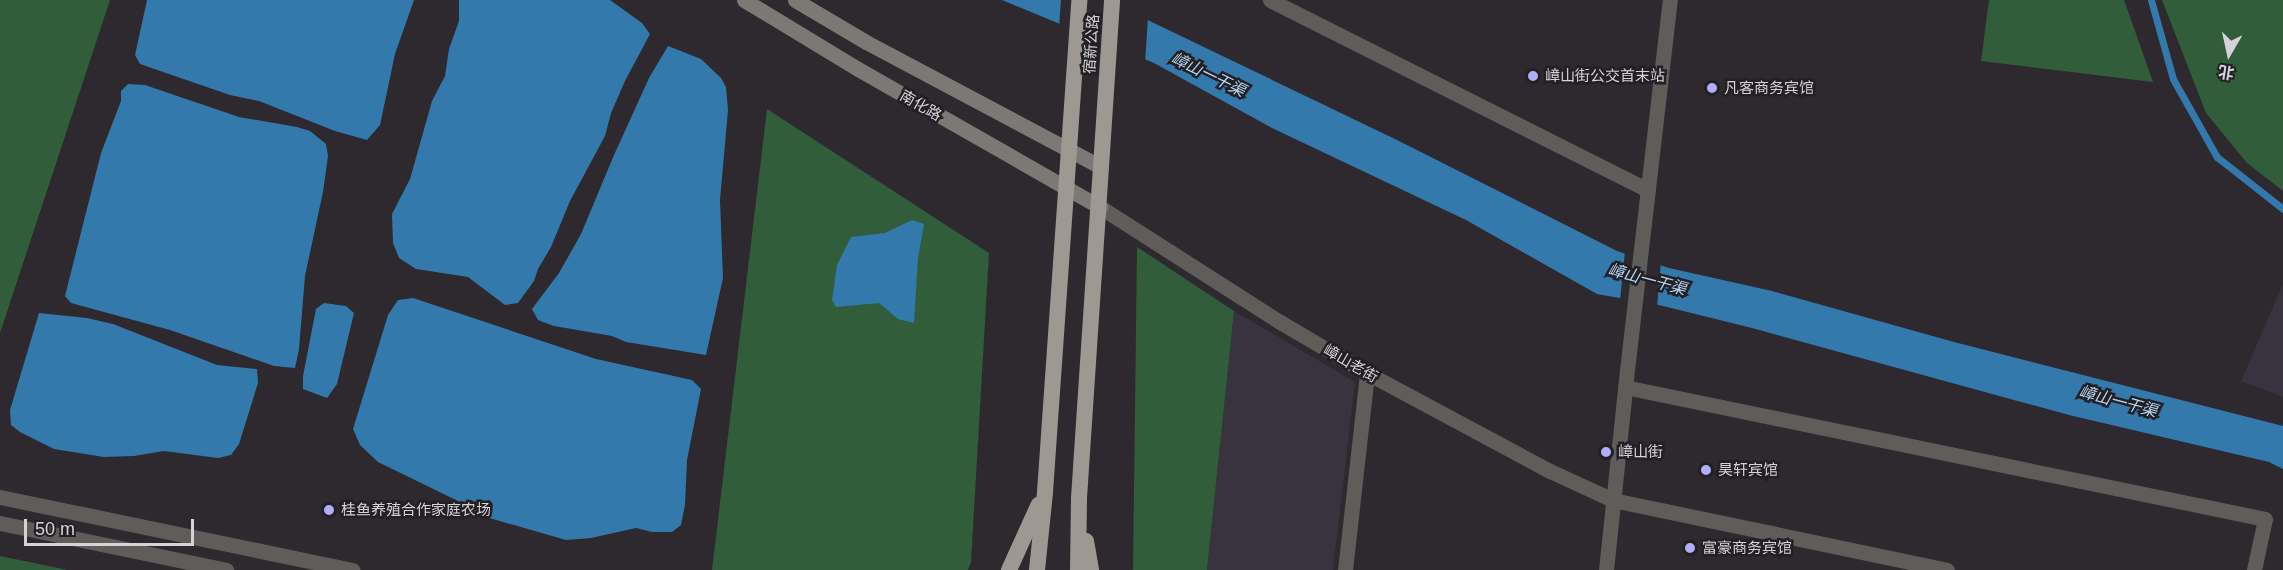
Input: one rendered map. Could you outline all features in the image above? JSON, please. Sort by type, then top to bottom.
[{"type":"highway","name":"宿新公路","points":[[1037,570],[1045,492],[1079,0]]},
{"type":"highway","name":"宿新公路","points":[[1079,498],[1112,0]]},
{"type":"highway","points":[[1009,570],[1045,492]]},
{"type":"highway","points":[[1078,570],[1079,498]]},
{"type":"highway","points":[[1079,498],[1091,570]]},
{"type":"main road","name":"南化路","points":[[744,0],[858,69],[1100,207]]},
{"type":"main road","name":"南化路","points":[[795,0],[866,42],[1101,167]]},
{"type":"street","points":[[1270,0],[1648,190]]},
{"type":"street","points":[[1606,570],[1670,0]]},
{"type":"street","name":"嶂山老街","points":[[1100,207],[1280,322],[1367,374],[1550,471],[1613,500],[1947,570]]},
{"type":"street","points":[[1345,570],[1367,374]]},
{"type":"street","points":[[1625,387],[2265,519],[2254,570]]},
{"type":"street","points":[[0,497],[353,570]]},
{"type":"street","points":[[0,523],[226,570]]},
{"type":"shaded area","points":[[2283,284],[2283,397],[2241,381]]},
{"type":"shaded area","points":[[1234,311],[1355,382],[1333,570],[1207,570]]},
{"type":"green space","points":[[0,0],[110,0],[0,333]]},
{"type":"green space","points":[[1989,0],[2124,0],[2153,82],[1981,61]]},
{"type":"green space","points":[[2162,0],[2283,0],[2283,191],[2247,163],[2206,113]]},
{"type":"green space","points":[[767,109],[989,253],[971,562],[968,570],[712,570]]},
{"type":"green space","points":[[1137,247],[1234,311],[1207,570],[1133,570]]},
{"type":"green space","points":[[0,556],[68,570],[0,570]]},
{"type":"water","points":[[147,0],[414,0],[395,54],[380,125],[367,140],[335,131],[259,101],[230,95],[140,64],[135,55]]},
{"type":"water","points":[[459,0],[610,0],[642,23],[650,34],[625,81],[611,113],[605,136],[570,201],[551,247],[534,281],[518,303],[505,305],[468,277],[416,269],[399,258],[393,243],[392,214],[410,179],[432,101],[445,76],[449,49],[459,21]]},
{"type":"water","name":"嶂山一干渠","points":[[1002,0],[1106,0],[1397,140],[1617,251],[1669,268],[1772,291],[1954,342],[2283,426],[2283,469],[2269,462],[2069,415],[1752,328],[1659,305],[1597,294],[1466,220],[1272,128],[1154,63]]},
{"type":"water","points":[[668,46],[701,59],[721,78],[726,87],[728,110],[720,200],[723,278],[706,355],[626,342],[612,336],[554,326],[538,320],[532,309],[559,273],[581,234],[649,78]]},
{"type":"water","points":[[128,84],[145,85],[239,117],[297,127],[310,131],[326,144],[328,156],[323,192],[305,276],[299,349],[295,368],[274,366],[170,330],[71,303],[65,296],[101,153],[121,101],[121,91]]},
{"type":"water","points":[[912,220],[924,224],[918,258],[914,323],[898,319],[879,303],[836,307],[832,300],[837,265],[851,237],[885,233]]},
{"type":"water","points":[[413,298],[596,359],[692,380],[701,389],[687,460],[685,505],[681,525],[672,532],[652,532],[636,528],[591,538],[566,540],[479,515],[458,501],[378,462],[360,445],[353,429],[388,315],[398,300]]},
{"type":"water","points":[[324,303],[346,306],[354,313],[337,384],[327,398],[303,389],[303,376],[316,309]]},
{"type":"water","points":[[39,313],[87,318],[113,324],[217,365],[257,369],[258,383],[239,444],[231,455],[218,458],[164,451],[134,456],[104,457],[54,449],[20,432],[11,425],[10,410]]},
{"type":"pier","points":[[1061,0],[1112,0],[1148,17],[1145,63],[1059,28]]},
{"type":"pier","points":[[1625,251],[1661,262],[1657,307],[1620,301]]},
{"type":"waterway","points":[[2151,0],[2173,79],[2217,157],[2283,209]]},
{"type":"place","name":"嶂山街公交首末站","points":[[1533,76]]},
{"type":"place","name":"凡客商务宾馆","points":[[1712,88]]},
{"type":"place","name":"嶂山街","points":[[1606,452]]},
{"type":"place","name":"昊轩宾馆","points":[[1706,470]]},
{"type":"place","name":"桂鱼养殖合作家庭农场","points":[[329,510]]},
{"type":"place","name":"富豪商务宾馆","points":[[1690,548]]}]
